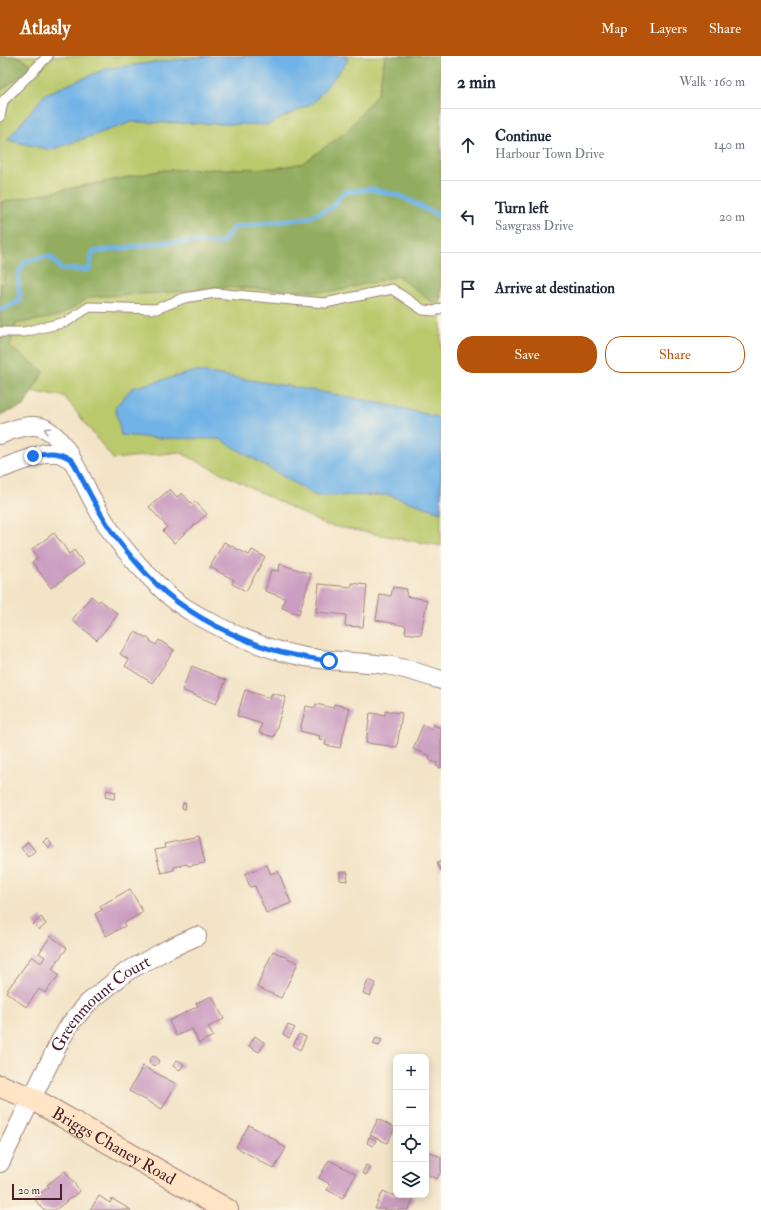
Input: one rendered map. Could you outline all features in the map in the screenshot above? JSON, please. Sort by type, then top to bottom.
[{"type":"main road","name":"Briggs Chaney Road","points":[[0,1086],[31,1098],[227,1210]]},
{"type":"street","points":[[0,435],[10,430],[27,427],[42,427],[57,437],[72,460],[106,524],[124,548],[145,573],[166,593],[189,611],[243,638],[270,649],[296,656],[329,661],[386,665],[441,680]]},
{"type":"street","points":[[0,469],[45,452],[59,453],[72,460]]},
{"type":"street","name":"Greenmount Court","points":[[0,1162],[60,1041],[70,1024],[88,1002],[126,972],[168,948],[197,936]]},
{"type":"lane","points":[[0,117],[3,101],[48,56]]},
{"type":"lane","points":[[0,332],[24,332],[66,322],[89,307],[156,309],[184,298],[215,293],[325,303],[392,289],[423,310],[435,311],[441,308]]},
{"type":"green space","points":[[0,56],[441,56],[441,546],[326,525],[179,452],[113,459],[64,396],[9,389],[0,393]]},
{"type":"green space","points":[[0,56],[18,56],[34,66],[0,91]]},
{"type":"green space","points":[[385,56],[441,56],[441,300],[434,304],[398,276],[333,292],[215,287],[177,292],[91,297],[59,316],[16,324],[10,347],[44,371],[24,406],[0,415],[0,284],[4,283],[1,202],[164,170],[276,168],[303,163],[347,131],[378,93]]},
{"type":"water","points":[[208,56],[347,56],[347,62],[313,103],[268,125],[132,122],[51,150],[7,140],[45,94],[108,68]]},
{"type":"water","points":[[196,371],[350,397],[441,418],[441,512],[388,495],[316,496],[220,439],[155,438],[121,435],[115,407],[132,388]]},
{"type":"building","points":[[170,489],[177,497],[182,493],[192,504],[195,501],[207,514],[174,543],[163,531],[167,527],[149,507]]},
{"type":"building","points":[[54,533],[69,554],[74,550],[84,564],[51,588],[32,562],[38,558],[32,549]]},
{"type":"building","points":[[224,542],[249,555],[252,550],[265,557],[246,591],[232,584],[234,580],[210,567]]},
{"type":"building","points":[[280,564],[311,574],[299,614],[282,608],[285,598],[265,591],[271,570],[279,571]]},
{"type":"building","points":[[352,583],[367,585],[363,627],[345,626],[346,615],[316,612],[319,584],[352,587]]},
{"type":"building","points":[[393,587],[407,589],[406,596],[427,600],[421,635],[405,633],[406,626],[376,620],[380,594],[391,596]]},
{"type":"building","points":[[91,596],[98,602],[100,600],[118,614],[97,640],[72,620]]},
{"type":"building","points":[[135,632],[151,640],[150,641],[156,645],[159,640],[174,650],[152,683],[125,666],[129,660],[120,654]]},
{"type":"building","points":[[192,666],[226,680],[216,704],[182,690]]},
{"type":"building","points":[[245,690],[270,698],[272,693],[286,697],[274,737],[259,733],[262,724],[237,716]]},
{"type":"building","points":[[316,704],[333,708],[334,704],[350,708],[340,748],[325,745],[326,740],[319,739],[320,736],[300,731],[306,706],[315,708]]},
{"type":"building","points":[[385,711],[402,713],[397,747],[366,743],[370,713],[385,715]]},
{"type":"building","points":[[423,725],[432,729],[433,725],[441,728],[441,768],[436,766],[437,763],[429,760],[430,756],[413,749]]},
{"type":"building","points":[[107,790],[116,792],[114,799],[105,797]]},
{"type":"building","points":[[183,803],[186,804],[185,809],[182,808]]},
{"type":"building","points":[[199,837],[205,863],[188,866],[187,864],[174,867],[174,870],[161,873],[155,850],[165,848],[164,844]]},
{"type":"building","points":[[47,839],[52,844],[49,848],[43,842]]},
{"type":"building","points":[[28,842],[35,851],[28,857],[21,848]]},
{"type":"building","points":[[441,861],[441,871],[437,863]]},
{"type":"building","points":[[267,865],[271,874],[278,871],[291,903],[266,913],[255,886],[250,887],[245,874]]},
{"type":"building","points":[[340,872],[348,872],[347,881],[340,880]]},
{"type":"building","points":[[130,889],[143,912],[124,923],[125,926],[106,936],[95,914],[102,910],[100,906]]},
{"type":"building","points":[[41,917],[46,924],[39,930],[33,924]]},
{"type":"building","points":[[51,936],[67,948],[52,969],[59,975],[45,993],[39,989],[26,1007],[6,992],[32,956],[41,963],[45,957],[39,953]]},
{"type":"building","points":[[273,951],[298,963],[281,998],[257,987]]},
{"type":"building","points":[[368,980],[376,983],[370,996],[363,993]]},
{"type":"building","points":[[212,996],[224,1019],[208,1027],[213,1036],[199,1043],[192,1029],[176,1036],[169,1021],[198,1006],[196,1003]]},
{"type":"building","points":[[288,1025],[295,1028],[289,1038],[283,1034]]},
{"type":"building","points":[[299,1034],[306,1037],[300,1050],[293,1046]]},
{"type":"building","points":[[255,1036],[265,1043],[259,1052],[249,1046]]},
{"type":"building","points":[[376,1038],[382,1040],[379,1046],[373,1044]]},
{"type":"building","points":[[152,1057],[156,1057],[158,1061],[156,1065],[152,1065],[150,1063],[150,1059]]},
{"type":"building","points":[[177,1060],[184,1064],[180,1070],[173,1066]]},
{"type":"building","points":[[143,1066],[176,1084],[162,1109],[129,1091]]},
{"type":"building","points":[[378,1119],[393,1127],[393,1132],[387,1143],[370,1135]]},
{"type":"building","points":[[249,1125],[279,1142],[279,1144],[286,1148],[274,1169],[236,1147]]},
{"type":"building","points":[[369,1137],[376,1140],[373,1146],[367,1143]]},
{"type":"building","points":[[429,1152],[441,1157],[441,1171],[437,1179],[429,1175]]},
{"type":"building","points":[[329,1160],[356,1174],[343,1198],[327,1190],[330,1184],[319,1178]]},
{"type":"building","points":[[366,1165],[370,1167],[366,1175],[362,1173]]},
{"type":"building","points":[[65,1171],[80,1191],[55,1210],[43,1210],[34,1198],[49,1187],[47,1185]]},
{"type":"building","points":[[383,1191],[393,1196],[393,1198],[414,1198],[408,1210],[375,1209]]},
{"type":"building","points":[[99,1196],[110,1203],[112,1199],[131,1210],[90,1210]]},
{"type":"waterway","points":[[0,310],[20,301],[18,274],[26,261],[50,256],[61,269],[89,270],[93,252],[168,242],[222,243],[234,227],[307,218],[331,208],[344,192],[371,189],[401,196],[441,217]]},
{"type":"route","points":[[33,456],[45,452],[59,453],[72,460],[106,524],[124,548],[145,573],[166,593],[189,611],[219,627],[270,649],[296,656],[329,661]]}]
